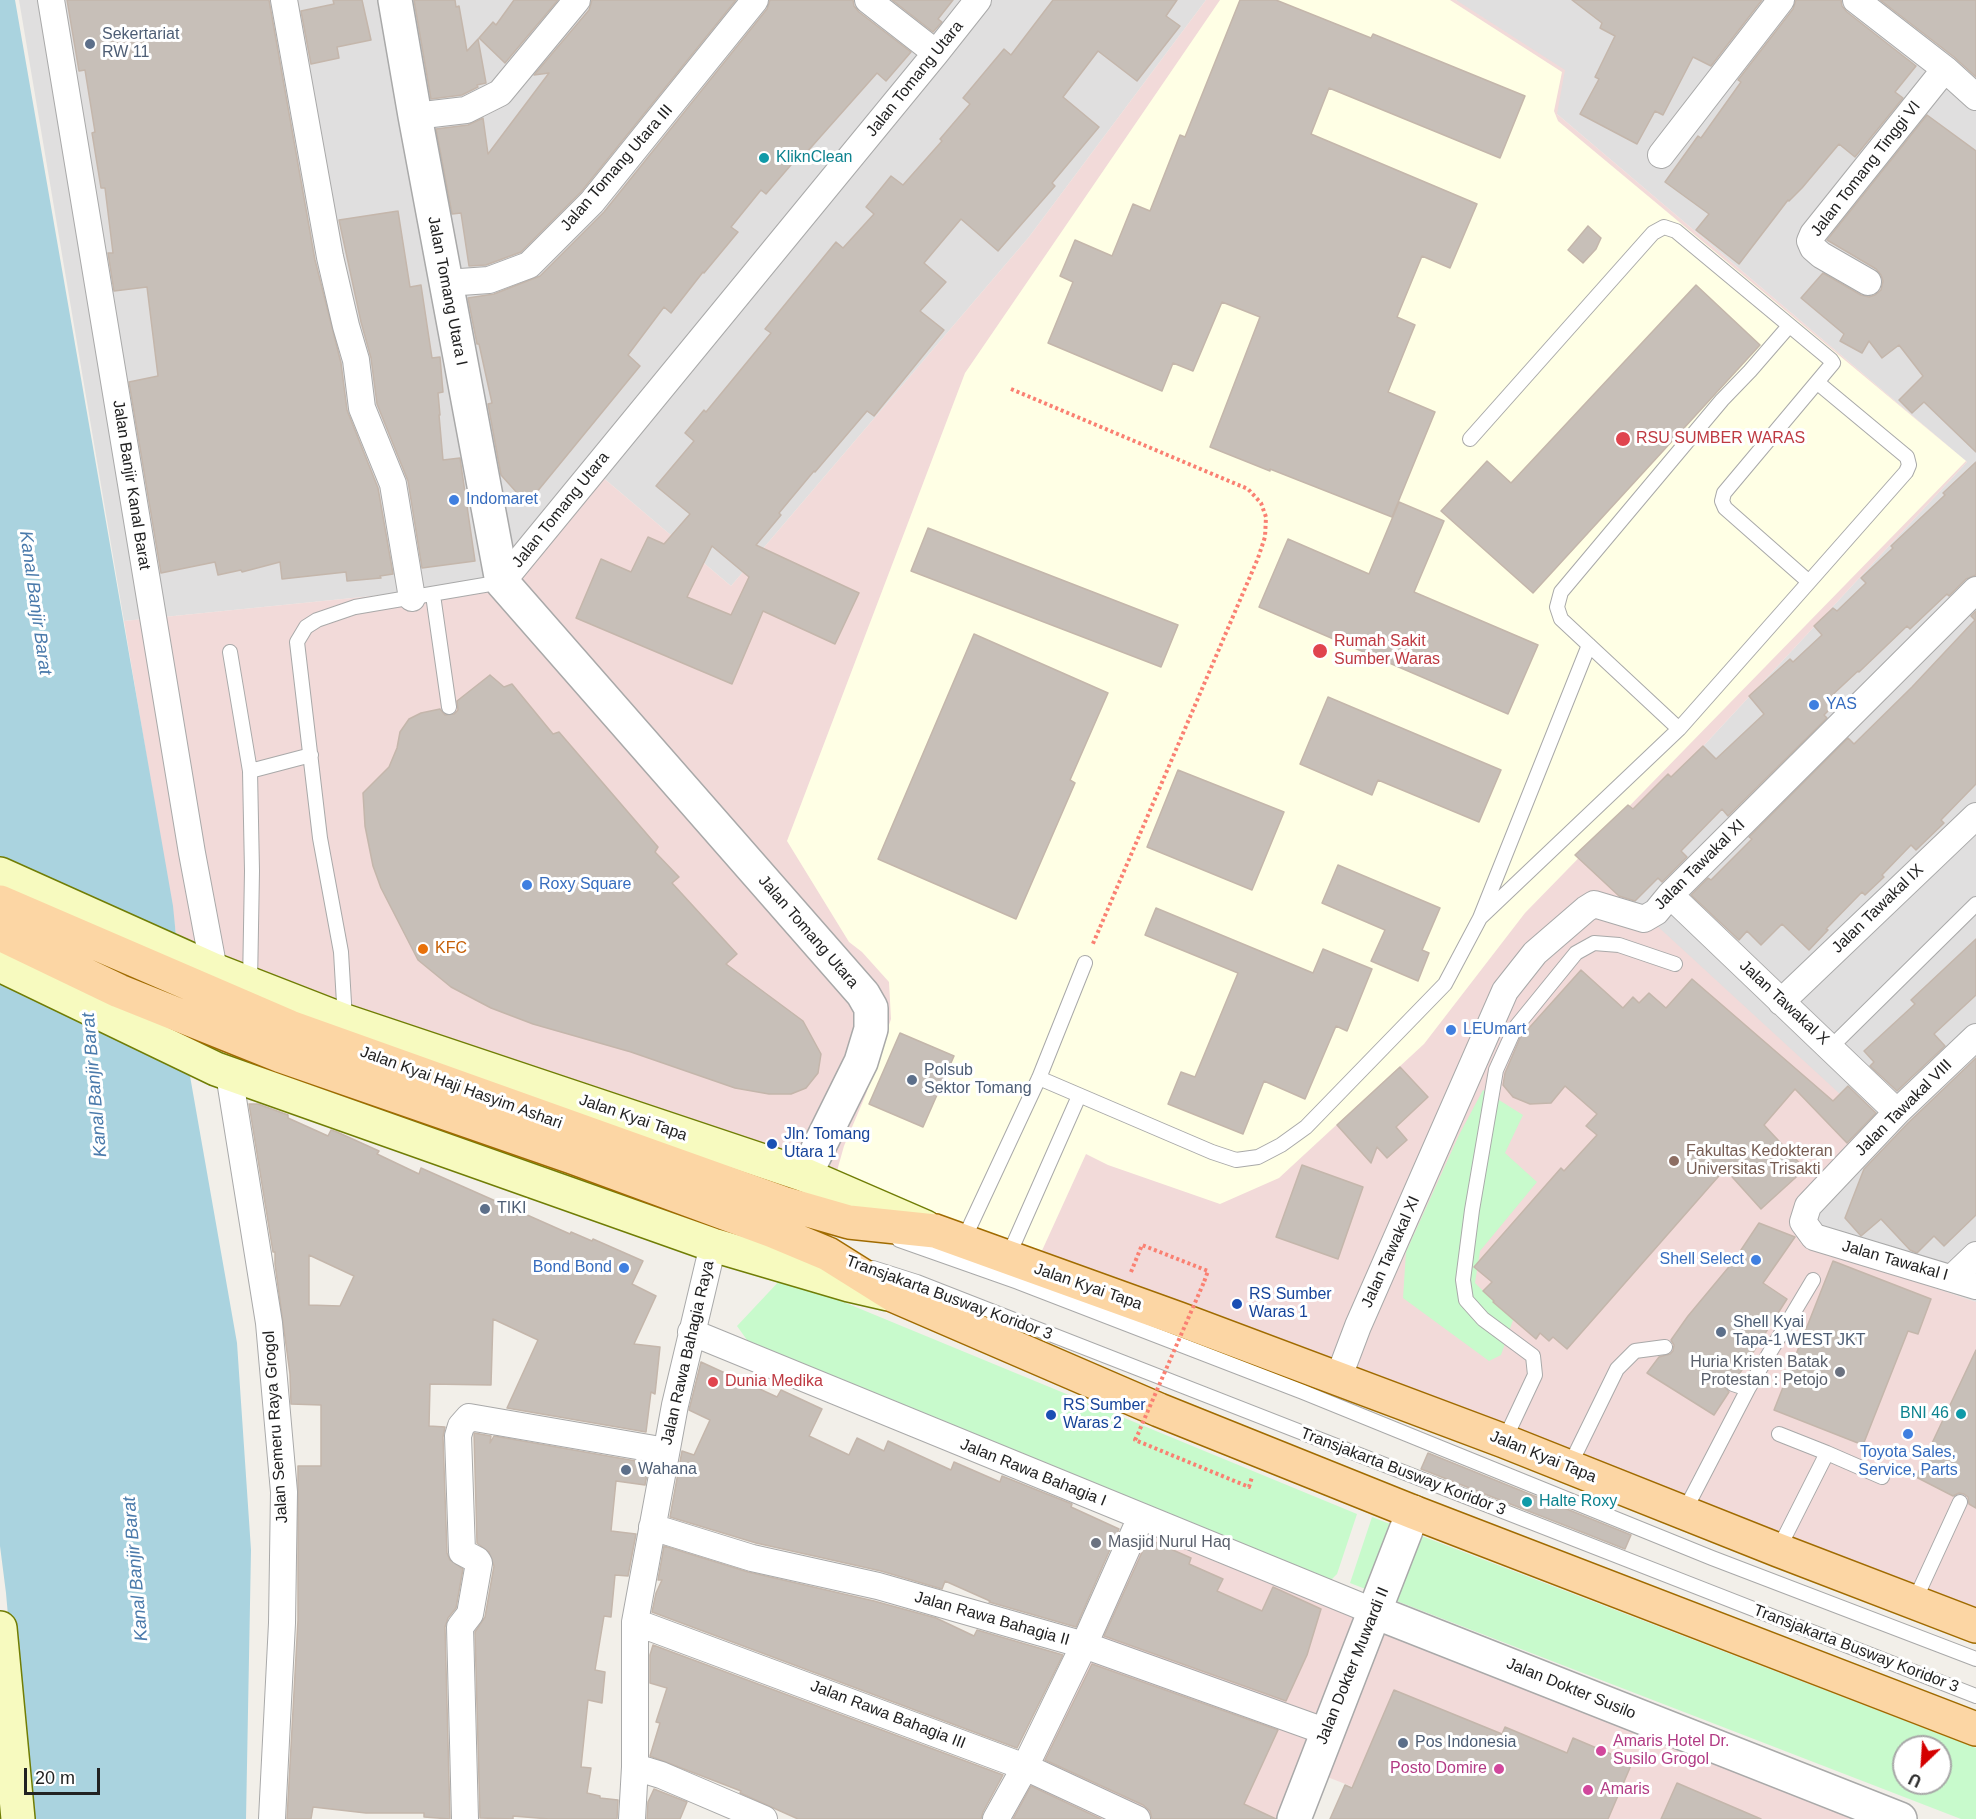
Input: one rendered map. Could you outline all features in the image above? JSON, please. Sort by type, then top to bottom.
[{"type":"main road","points":[[0,874],[205,966]]},
{"type":"main road","name":"Jalan Kyai Haji Hasyim Ashari","points":[[0,903],[290,1027],[778,1217],[828,1254],[895,1296]]},
{"type":"main road","name":"Jalan Kyai Haji Hasyim Ashari","points":[[0,934],[119,991],[281,1056],[572,1157],[778,1217],[849,1222],[949,1237]]},
{"type":"main road","points":[[0,965],[223,1071],[713,1245],[849,1286],[895,1296],[1159,1410],[1413,1512],[1976,1729]]},
{"type":"main road","name":"Jalan Kyai Tapa","points":[[205,966],[345,1021],[805,1175],[949,1237],[1169,1315],[1504,1441],[1976,1626]]},
{"type":"main road","points":[[0,1628],[18,1819]]},
{"type":"street","name":"Jalan Banjir Kanal Barat","points":[[51,0],[184,806],[205,966]]},
{"type":"street","points":[[284,0],[330,257],[356,360],[362,408],[393,484],[422,596]]},
{"type":"street","name":"Jalan Tomang Utara I","points":[[395,0],[502,582]]},
{"type":"street","points":[[415,116],[465,110],[500,93],[577,0]]},
{"type":"street","name":"Jalan Tomang Utara III","points":[[446,283],[489,280],[529,266],[592,202],[755,0]]},
{"type":"street","points":[[868,0],[936,53]]},
{"type":"street","name":"Jalan Tomang Utara","points":[[805,1175],[861,1062],[871,1029],[871,1008],[863,994],[502,582],[978,0]]},
{"type":"street","points":[[1661,155],[1780,0]]},
{"type":"street","points":[[1856,0],[1946,69],[1976,97]]},
{"type":"street","name":"Jalan Tomang Tinggi VI","points":[[1868,282],[1821,255],[1813,248],[1810,241],[1813,234],[1946,69]]},
{"type":"street","name":"Jalan Tawakal XI","points":[[1338,1379],[1358,1326],[1506,992],[1535,953],[1594,904],[1644,919],[1656,912],[1670,895],[1976,590]]},
{"type":"street","name":"Jalan Tawakal IX","points":[[1781,1002],[1976,816]]},
{"type":"street","name":"Jalan Tawakal X","points":[[1670,895],[1897,1112]]},
{"type":"street","name":"Jalan Tawakal VIII","points":[[1814,1238],[1803,1222],[1808,1206],[1897,1112],[1976,1037]]},
{"type":"street","name":"Jalan Semeru Raya Grogol","points":[[223,1071],[269,1323],[284,1492],[282,1623],[272,1819]]},
{"type":"street","name":"Jalan Tawakal I","points":[[1814,1238],[1976,1286]]},
{"type":"street","name":"Jalan Rawa Bahagia Raya","points":[[632,1819],[635,1767],[635,1622],[666,1451],[691,1332],[713,1245]]},
{"type":"street","points":[[1952,1278],[1976,1255]]},
{"type":"street","name":"Jalan Rawa Bahagia I","points":[[691,1332],[1375,1612]]},
{"type":"street","points":[[465,1819],[460,1627],[470,1614],[479,1563],[462,1552],[458,1436],[461,1426],[469,1418],[666,1451]]},
{"type":"street","name":"Jalan Dokter Muwardi II","points":[[1294,1819],[1413,1512]]},
{"type":"street","points":[[996,1819],[1026,1767],[1141,1517]]},
{"type":"street","name":"Jalan Rawa Bahagia II","points":[[652,1527],[752,1558],[878,1586],[1084,1645],[1327,1732]]},
{"type":"street","name":"Jalan Dokter Susilo","points":[[1375,1612],[1900,1819]]},
{"type":"street","name":"Jalan Rawa Bahagia III","points":[[635,1622],[1026,1767],[1137,1819]]},
{"type":"street","points":[[635,1767],[661,1775],[764,1819]]},
{"type":"lane","points":[[1470,439],[1653,233],[1664,227],[1676,231],[1833,363],[1724,493],[1722,501],[1725,508],[1809,582]]},
{"type":"lane","points":[[1679,729],[1560,619],[1557,607],[1561,592],[1722,400],[1789,326]]},
{"type":"lane","points":[[1480,918],[1679,729],[1906,472],[1909,465],[1907,457],[1818,383]]},
{"type":"lane","points":[[345,1021],[341,952],[322,849],[297,642],[306,627],[317,620],[355,607],[502,582]]},
{"type":"lane","points":[[422,596],[449,707]]},
{"type":"lane","points":[[1039,1078],[1212,1152],[1236,1160],[1258,1157],[1306,1127],[1445,984],[1480,918],[1589,645]]},
{"type":"lane","points":[[230,652],[250,771],[252,893],[250,984]]},
{"type":"lane","points":[[250,771],[311,754]]},
{"type":"lane","points":[[1831,1047],[1976,904]]},
{"type":"lane","points":[[1504,1441],[1535,1376],[1533,1356],[1483,1318],[1466,1300],[1463,1280],[1475,1188],[1496,1070],[1515,1028],[1576,953],[1594,944],[1619,945],[1675,964]]},
{"type":"lane","points":[[949,1237],[1039,1078],[1085,963]]},
{"type":"lane","points":[[1007,1258],[1079,1096]]},
{"type":"lane","name":"Transjakarta Busway Koridor 3","points":[[849,1222],[1018,1282],[1292,1388],[1712,1558],[1976,1659]]},
{"type":"lane","name":"Transjakarta Busway Koridor 3","points":[[828,1254],[917,1282],[1976,1696]]},
{"type":"lane","points":[[1684,1512],[1748,1389],[1813,1281]]},
{"type":"lane","points":[[1569,1467],[1617,1369],[1635,1351],[1665,1347]]},
{"type":"lane","points":[[1733,1384],[1748,1389]]},
{"type":"lane","points":[[1779,1434],[1882,1477]]},
{"type":"lane","points":[[1778,1550],[1827,1453]]},
{"type":"lane","points":[[1914,1602],[1959,1502]]},
{"type":"path","points":[[1011,388],[1248,489],[1261,503],[1266,517],[1264,537],[1258,558],[1085,963]]},
{"type":"path","points":[[1140,1429],[1208,1271],[1142,1245]]},
{"type":"path","points":[[1135,1440],[1249,1487]]},
{"type":"shaded area","points":[[19,0],[1206,0],[1029,237],[731,586],[594,470],[502,583],[124,621]]},
{"type":"shaded area","points":[[1206,0],[1456,0],[1565,70],[1557,114],[1967,462],[1592,866],[1866,1118],[1800,1242],[1976,1302],[1976,1613],[264,980],[176,933],[124,621],[502,583],[594,470],[731,586],[1029,237]]},
{"type":"shaded area","name":"Rumah Sakit Sumber Waras","points":[[1220,0],[1450,0],[1562,72],[1554,111],[1558,121],[1966,461],[1525,913],[1424,1044],[1279,1178],[1220,1204],[1108,1165],[1086,1154],[1035,1266],[833,1185],[844,1146],[866,1094],[891,1019],[889,982],[862,952],[849,942],[787,841],[965,373]]},
{"type":"shaded area","points":[[1456,0],[1976,0],[1976,1302],[1800,1242],[1592,866],[1967,462],[1557,114]]},
{"type":"shaded area","points":[[1141,1517],[1886,1819],[1435,1819],[1312,1771],[1294,1819],[993,1819]]},
{"type":"green space","points":[[1483,1090],[1523,1115],[1505,1153],[1537,1182],[1480,1251],[1475,1283],[1513,1320],[1501,1355],[1489,1361],[1403,1298],[1406,1252],[1459,1135]]},
{"type":"green space","points":[[783,1277],[1357,1514],[1337,1574],[1321,1590],[752,1347],[737,1326]]},
{"type":"green space","points":[[1372,1517],[1942,1735],[1892,1735],[1892,1792],[1350,1583]]},
{"type":"green space","points":[[1952,1739],[1976,1748],[1976,1819],[1961,1819],[1899,1795],[1952,1795]]},
{"type":"water","name":"Kanal Banjir Barat","points":[[0,0],[15,0],[173,906],[190,1076],[237,1343],[251,1550],[246,1819],[26,1819],[0,1546]]},
{"type":"building","points":[[67,0],[269,0],[315,260],[341,363],[347,410],[378,488],[393,574],[380,576],[381,578],[347,581],[346,572],[282,579],[280,562],[242,572],[241,570],[218,575],[215,562],[161,573],[129,382],[158,376],[147,287],[114,291],[108,253],[113,253],[105,188],[101,188],[85,70],[79,71]]},
{"type":"building","points":[[333,0],[362,0],[371,40],[337,47],[339,58],[311,64],[301,11],[334,4]]},
{"type":"building","points":[[414,0],[455,0],[456,7],[459,6],[467,51],[478,39],[486,83],[477,85],[478,87],[462,95],[431,99]]},
{"type":"building","points":[[514,0],[558,0],[505,63],[479,38],[493,22],[496,25]]},
{"type":"building","points":[[592,0],[736,0],[581,192],[521,252],[486,265],[469,266],[461,213],[452,214],[436,129],[468,125],[483,118],[488,154],[549,73],[534,75],[589,10]]},
{"type":"building","points":[[770,0],[853,0],[859,12],[911,52],[886,81],[877,73],[806,153],[803,151],[766,194],[761,190],[731,227],[738,232],[671,313],[664,307],[628,355],[640,366],[527,504],[501,475],[488,404],[492,403],[468,298],[494,294],[540,276],[604,212],[767,9]]},
{"type":"building","points":[[892,0],[953,0],[938,19],[942,22],[933,32]]},
{"type":"building","points":[[1053,0],[1177,0],[1166,16],[1180,26],[1137,81],[1098,51],[1063,97],[1099,127],[1052,183],[1055,186],[998,251],[961,219],[924,263],[946,282],[920,311],[944,330],[874,416],[867,411],[814,471],[756,545],[859,593],[835,644],[763,611],[732,684],[576,618],[601,559],[631,572],[648,537],[664,544],[690,514],[656,486],[694,441],[685,433],[704,410],[706,412],[771,333],[765,329],[836,242],[843,248],[874,214],[866,207],[891,176],[903,185],[942,141],[940,139],[970,104],[963,98],[1004,49],[1011,55]],"holes":[[[712,546],[749,577],[731,615],[687,597]]]},
{"type":"building","points":[[1240,0],[1276,0],[1371,38],[1373,34],[1525,96],[1500,158],[1329,88],[1311,134],[1477,204],[1450,268],[1422,256],[1397,317],[1415,325],[1388,392],[1435,412],[1392,517],[1210,447],[1260,317],[1222,302],[1193,371],[1173,363],[1162,391],[1048,343],[1073,282],[1060,276],[1075,240],[1112,256],[1133,204],[1150,211],[1180,135],[1185,137]]},
{"type":"building","points":[[1572,0],[1762,0],[1711,66],[1693,57],[1663,115],[1655,111],[1637,144],[1580,114],[1599,79],[1595,77],[1615,36],[1600,28],[1602,23]]},
{"type":"building","points":[[1796,0],[1841,0],[1847,12],[1916,66],[1895,92],[1903,98],[1855,157],[1839,144],[1802,188],[1788,200],[1739,264],[1696,230],[1709,214],[1665,182],[1698,136],[1701,138],[1741,82],[1738,80],[1793,9]]},
{"type":"building","points":[[1880,0],[1976,0],[1976,77],[1954,57]]},
{"type":"building","points":[[1927,115],[1976,151],[1976,452],[1924,402],[1912,413],[1899,400],[1923,376],[1899,345],[1882,358],[1869,341],[1862,353],[1840,341],[1844,334],[1801,298],[1823,273],[1861,295],[1869,297],[1881,290],[1883,281],[1876,269],[1827,240]]},
{"type":"building","points":[[398,211],[410,287],[421,285],[432,358],[440,357],[443,392],[438,393],[443,460],[460,458],[475,561],[422,568],[408,481],[377,404],[371,358],[339,220]]},
{"type":"building","points":[[1588,226],[1601,238],[1596,249],[1583,263],[1568,250]]},
{"type":"building","points":[[1696,285],[1760,345],[1533,593],[1441,511],[1487,461],[1511,483]]},
{"type":"building","points":[[1976,462],[1976,575],[1966,579],[1949,596],[1947,594],[1910,629],[1907,626],[1828,699],[1834,705],[1824,715],[1827,718],[1728,816],[1722,809],[1681,851],[1687,857],[1662,882],[1658,878],[1635,901],[1619,896],[1575,855],[1628,805],[1633,809],[1668,774],[1671,777],[1703,746],[1716,759],[1764,714],[1749,696],[1790,659],[1793,662],[1822,635],[1814,626],[1833,608],[1837,611],[1866,583],[1861,578]]},
{"type":"building","points":[[1399,502],[1444,521],[1414,592],[1538,645],[1508,714],[1259,607],[1288,539],[1369,574]]},
{"type":"building","points":[[928,528],[1178,625],[1161,667],[911,571]]},
{"type":"building","points":[[1976,611],[1976,784],[1941,820],[1944,823],[1916,850],[1911,845],[1882,875],[1884,877],[1865,895],[1862,892],[1809,950],[1782,924],[1761,945],[1747,931],[1739,940],[1691,895],[1708,878],[1711,880],[1752,839],[1749,837],[1848,738],[1854,744],[1912,687],[1975,620],[1971,616]]},
{"type":"building","points":[[974,634],[1108,693],[1070,780],[1075,783],[1016,919],[878,859]]},
{"type":"building","name":"Roxy Square","points":[[490,675],[504,687],[512,684],[553,734],[559,732],[658,847],[655,852],[679,877],[672,883],[737,954],[726,964],[803,1021],[821,1054],[818,1073],[806,1088],[791,1094],[769,1094],[735,1088],[631,1052],[533,1024],[491,1008],[451,987],[418,960],[381,888],[373,866],[365,826],[363,793],[389,767],[397,748],[400,732],[409,719],[421,713],[440,709],[445,715],[454,714],[458,710],[457,701]]},
{"type":"building","points":[[1328,697],[1501,770],[1479,822],[1378,780],[1372,795],[1300,764]]},
{"type":"building","points":[[1178,770],[1284,812],[1252,890],[1147,847]]},
{"type":"building","points":[[1338,865],[1440,908],[1422,950],[1429,953],[1418,981],[1371,961],[1385,930],[1322,903]]},
{"type":"building","points":[[1156,908],[1313,973],[1323,949],[1372,969],[1347,1031],[1336,1026],[1305,1099],[1264,1081],[1243,1134],[1168,1104],[1181,1072],[1195,1077],[1238,973],[1145,935]]},
{"type":"building","points":[[1976,939],[1976,995],[1934,1034],[1945,1046],[1897,1091],[1870,1066],[1874,1062],[1864,1051],[1915,1004],[1911,1000]]},
{"type":"building","name":"Fakultas Kedokteran Universitas Trisakti","points":[[1581,970],[1623,1008],[1633,997],[1639,1003],[1649,993],[1666,1008],[1692,979],[1833,1101],[1848,1086],[1876,1113],[1847,1143],[1795,1089],[1764,1125],[1805,1169],[1761,1209],[1725,1169],[1567,1349],[1553,1337],[1549,1341],[1540,1333],[1536,1339],[1493,1302],[1483,1291],[1492,1282],[1474,1267],[1561,1168],[1564,1171],[1597,1135],[1586,1126],[1597,1114],[1565,1086],[1551,1103],[1530,1104],[1513,1097],[1503,1085],[1505,1073],[1520,1038]]},
{"type":"building","name":"Polsub Sektor Tomang","points":[[900,1033],[954,1056],[923,1127],[869,1104]]},
{"type":"building","points":[[1976,1058],[1976,1215],[1944,1246],[1934,1236],[1917,1253],[1910,1250],[1881,1219],[1861,1236],[1845,1218],[1864,1169]]},
{"type":"building","points":[[1400,1067],[1428,1097],[1396,1127],[1407,1140],[1387,1158],[1377,1147],[1371,1163],[1337,1125]]},
{"type":"building","points":[[249,1104],[258,1104],[288,1115],[288,1118],[328,1136],[331,1130],[337,1132],[379,1151],[377,1154],[419,1174],[421,1168],[570,1234],[571,1232],[592,1241],[593,1239],[643,1261],[632,1284],[656,1296],[634,1344],[660,1347],[655,1394],[651,1392],[646,1432],[507,1408],[538,1340],[493,1319],[491,1385],[430,1384],[429,1426],[445,1427],[443,1437],[447,1553],[450,1560],[463,1569],[456,1608],[448,1618],[445,1627],[450,1819],[424,1817],[424,1813],[366,1813],[313,1807],[311,1819],[287,1819],[298,1620],[298,1466],[321,1466],[321,1405],[291,1404],[290,1374],[275,1252],[273,1252]],"holes":[[[309,1255],[354,1276],[340,1306],[309,1305]]]},
{"type":"building","points":[[1302,1165],[1363,1187],[1338,1259],[1276,1237]]},
{"type":"building","name":"Shell Kyai Tapa-1 WEST JKT","points":[[1759,1223],[1795,1237],[1763,1283],[1787,1299],[1738,1376],[1731,1375],[1725,1381],[1724,1386],[1729,1392],[1714,1415],[1647,1373],[1659,1357],[1673,1351],[1674,1345],[1671,1340],[1733,1262]]},
{"type":"building","name":"Huria Kristen Batak Protestan : Petojo","points":[[1833,1261],[1931,1299],[1918,1334],[1908,1331],[1863,1445],[1774,1410]]},
{"type":"building","name":"BNI 46","points":[[1976,1350],[1976,1508],[1969,1504],[1968,1497],[1964,1494],[1959,1493],[1953,1496],[1916,1477]]},
{"type":"building","points":[[701,1362],[777,1397],[781,1390],[822,1409],[809,1436],[849,1455],[857,1438],[884,1451],[888,1441],[951,1470],[954,1462],[1000,1482],[1002,1476],[1072,1504],[1071,1507],[1119,1529],[1076,1627],[989,1602],[945,1581],[942,1589],[881,1571],[756,1543],[670,1517],[682,1451],[694,1455],[710,1420],[689,1410]]},
{"type":"building","points":[[474,1433],[491,1436],[490,1443],[494,1436],[647,1463],[646,1470],[649,1464],[645,1485],[616,1481],[611,1531],[636,1534],[628,1576],[615,1575],[611,1617],[604,1616],[595,1670],[605,1672],[602,1703],[588,1700],[581,1767],[591,1768],[587,1793],[600,1796],[600,1798],[618,1800],[617,1819],[549,1819],[513,1816],[513,1819],[480,1818],[475,1632],[485,1617],[494,1566],[489,1552],[477,1543]]},
{"type":"building","name":"Halte Roxy","points":[[1428,1453],[1631,1535],[1625,1549],[1421,1469]]},
{"type":"building","points":[[1148,1539],[1191,1558],[1189,1564],[1223,1579],[1217,1591],[1262,1611],[1273,1587],[1321,1609],[1307,1655],[1286,1701],[1104,1636]]},
{"type":"building","points":[[664,1546],[748,1572],[936,1618],[974,1636],[977,1630],[1063,1655],[1017,1748],[652,1612],[656,1593],[662,1580],[658,1580]]},
{"type":"building","points":[[653,1645],[1003,1775],[981,1819],[798,1819],[740,1793],[741,1791],[650,1756],[660,1723],[656,1722],[667,1688],[650,1683],[650,1655]]},
{"type":"building","points":[[1092,1664],[1278,1730],[1244,1804],[1276,1819],[1152,1819],[1150,1811],[1143,1805],[1045,1760]]},
{"type":"building","points":[[1394,1690],[1502,1734],[1505,1727],[1567,1753],[1573,1738],[1632,1763],[1608,1819],[1330,1819],[1345,1785],[1352,1788]]},
{"type":"building","points":[[1677,1783],[1761,1819],[1661,1819]]},
{"type":"building","points":[[1031,1786],[1101,1819],[1013,1819]]},
{"type":"building","points":[[654,1789],[687,1802],[680,1819],[647,1819],[648,1802]]},
{"type":"place","name":"Sekertariat RW 11","points":[[90,44]]},
{"type":"place","name":"KliknClean","points":[[764,158]]},
{"type":"place","name":"RSU SUMBER WARAS","points":[[1623,439]]},
{"type":"place","name":"Indomaret","points":[[454,500]]},
{"type":"place","name":"Rumah Sakit Sumber Waras","points":[[1320,651]]},
{"type":"place","name":"YAS","points":[[1814,705]]},
{"type":"place","name":"Roxy Square","points":[[527,885]]},
{"type":"place","name":"KFC","points":[[423,949]]},
{"type":"place","name":"LEUmart","points":[[1451,1030]]},
{"type":"place","name":"Polsub Sektor Tomang","points":[[912,1080]]},
{"type":"place","name":"Jln. Tomang Utara 1","points":[[772,1144]]},
{"type":"place","name":"Fakultas Kedokteran Universitas Trisakti","points":[[1674,1161]]},
{"type":"place","name":"TIKI","points":[[485,1209]]},
{"type":"place","name":"Shell Select","points":[[1756,1260]]},
{"type":"place","name":"Bond Bond","points":[[624,1268]]},
{"type":"place","name":"RS Sumber Waras 1","points":[[1237,1304]]},
{"type":"place","name":"Shell Kyai Tapa-1 WEST JKT","points":[[1721,1332]]},
{"type":"place","name":"Huria Kristen Batak Protestan : Petojo","points":[[1840,1372]]},
{"type":"place","name":"Dunia Medika","points":[[713,1382]]},
{"type":"place","name":"BNI 46","points":[[1961,1414]]},
{"type":"place","name":"RS Sumber Waras 2","points":[[1051,1415]]},
{"type":"place","name":"Toyota Sales, Service, Parts","points":[[1908,1434]]},
{"type":"place","name":"Wahana","points":[[626,1470]]},
{"type":"place","name":"Halte Roxy","points":[[1527,1502]]},
{"type":"place","name":"Masjid Nurul Haq","points":[[1096,1543]]},
{"type":"place","name":"Pos Indonesia","points":[[1403,1743]]},
{"type":"place","name":"Amaris Hotel Dr. Susilo Grogol","points":[[1601,1751]]},
{"type":"place","name":"Posto Domire","points":[[1499,1769]]},
{"type":"place","name":"Amaris","points":[[1588,1790]]}]
